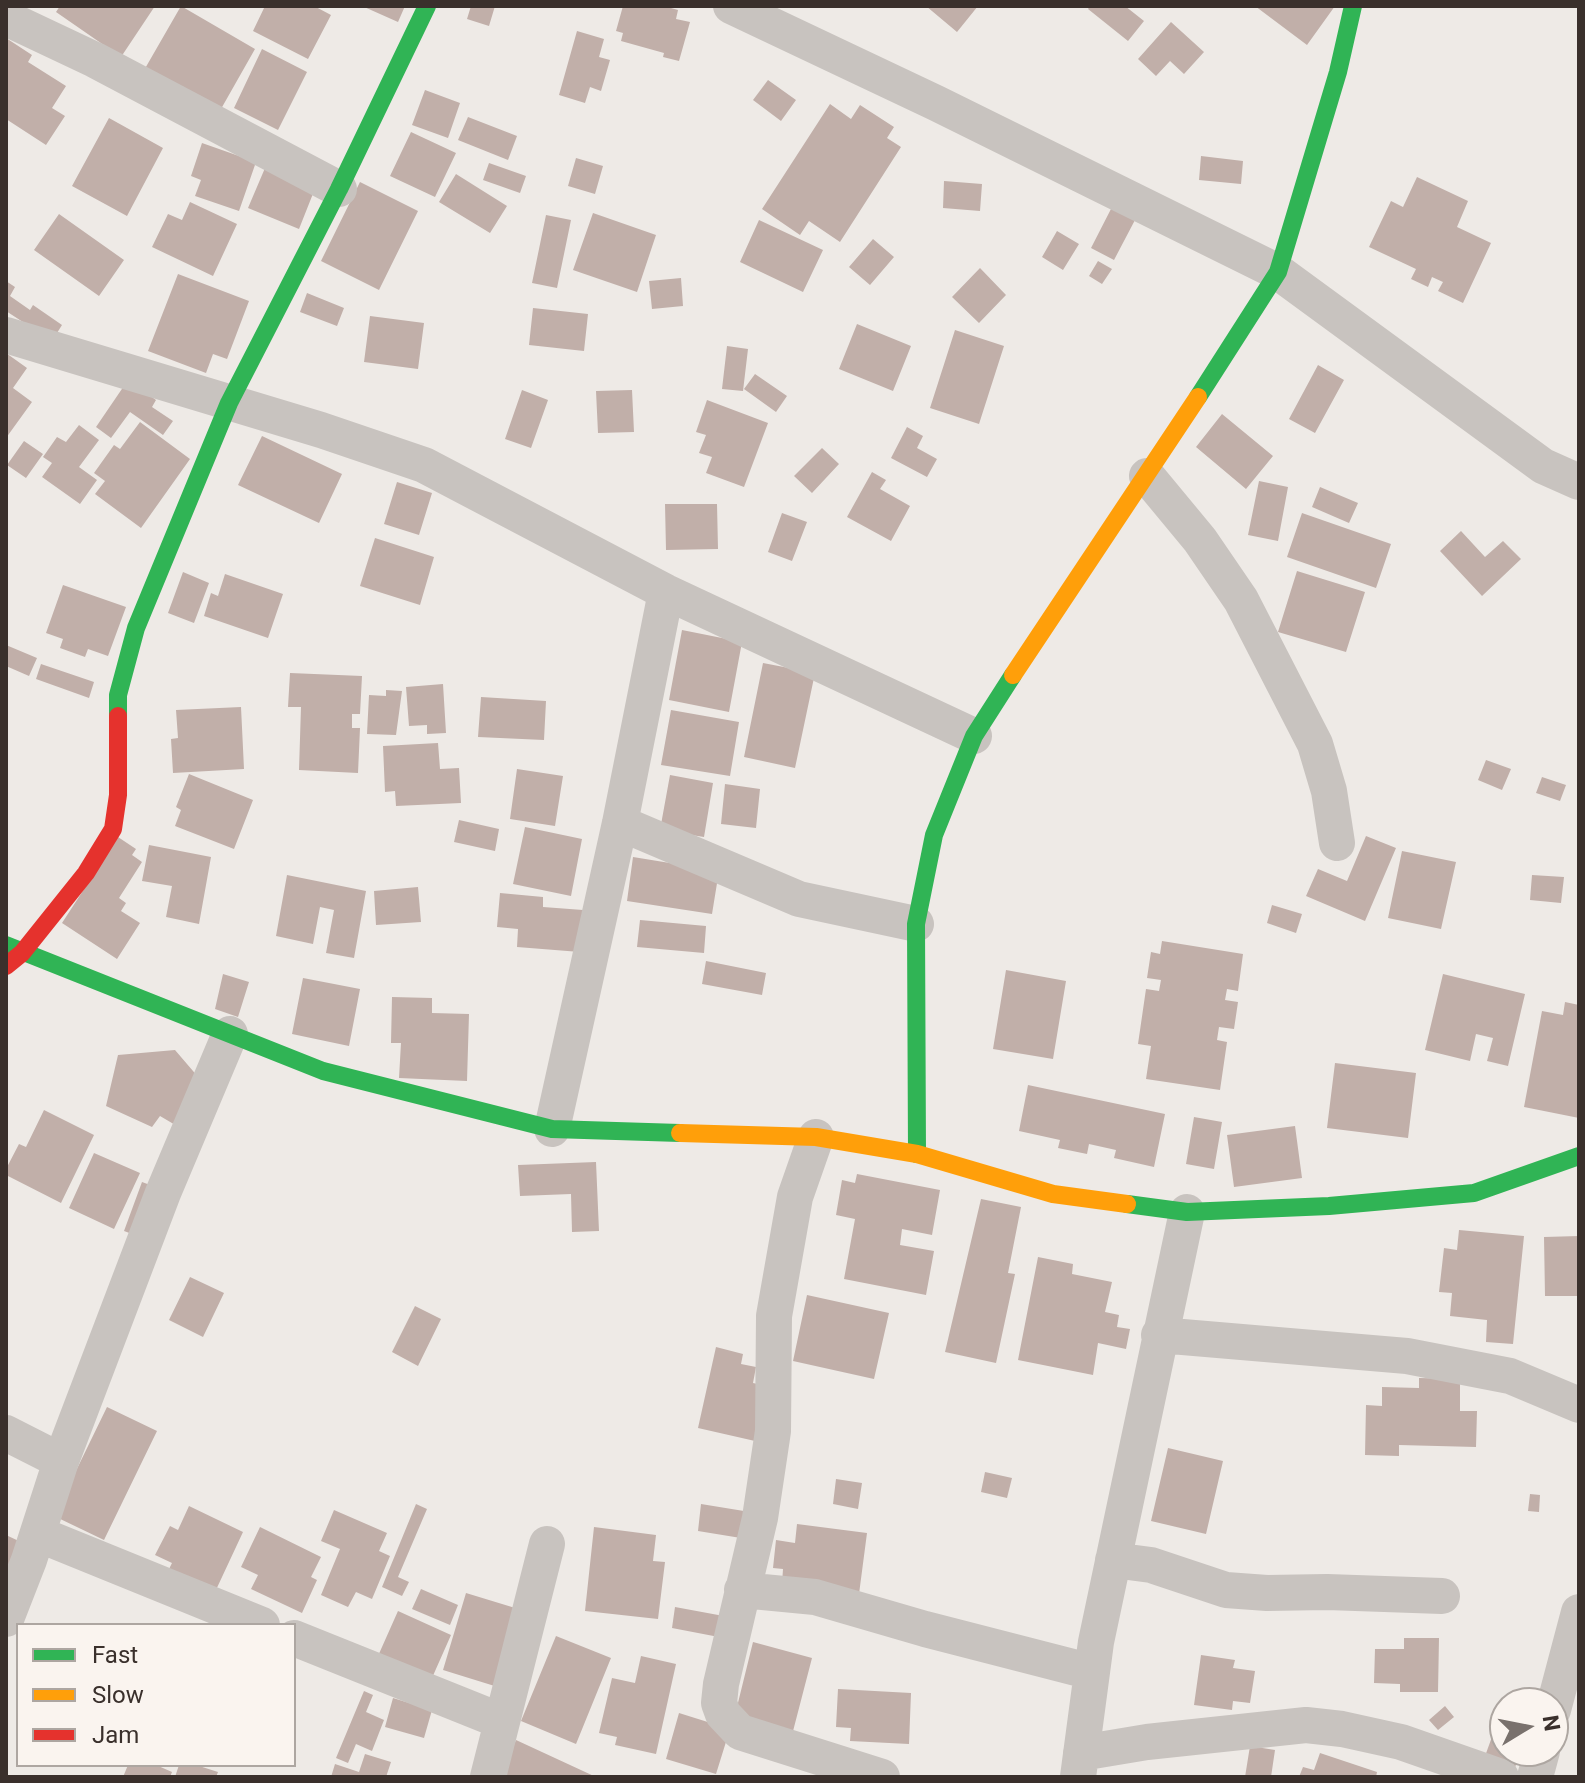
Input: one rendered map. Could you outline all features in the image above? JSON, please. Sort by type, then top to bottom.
[{"type":"street","points":[[6,966],[14,949],[86,873],[113,829],[118,795],[118,695],[136,628],[229,403],[339,189],[427,6]]},
{"type":"street","points":[[731,6],[936,103],[1278,272],[1543,466],[1579,482]]},
{"type":"street","points":[[917,1154],[916,924],[934,835],[974,736],[1278,272],[1338,72],[1353,6]]},
{"type":"street","points":[[6,18],[95,60],[339,189]]},
{"type":"street","points":[[6,335],[424,465],[666,592],[974,736]]},
{"type":"street","points":[[1147,476],[1200,540],[1241,600],[1263,641],[1315,744],[1329,791],[1337,843]]},
{"type":"street","points":[[552,1129],[620,823],[666,592]]},
{"type":"street","points":[[620,823],[799,899],[916,924]]},
{"type":"street","points":[[14,949],[323,1071],[552,1129],[816,1137],[917,1154],[1053,1194],[1187,1212],[1329,1206],[1474,1193],[1579,1156]]},
{"type":"street","points":[[6,1619],[61,1461],[163,1193],[230,1034]]},
{"type":"street","points":[[816,1137],[795,1197],[774,1316],[773,1431],[760,1518],[719,1703],[723,1714],[740,1732],[882,1777]]},
{"type":"street","points":[[1187,1212],[1113,1560],[1079,1765],[1147,1742],[1306,1725],[1342,1729],[1401,1742],[1501,1777]]},
{"type":"street","points":[[1159,1335],[1407,1356],[1510,1376],[1579,1405]]},
{"type":"street","points":[[6,1433],[61,1461]]},
{"type":"street","points":[[38,1534],[257,1623]]},
{"type":"street","points":[[488,1777],[547,1544]]},
{"type":"street","points":[[1113,1560],[1151,1565],[1226,1590],[1442,1596]]},
{"type":"street","points":[[742,1590],[815,1597],[1092,1672]]},
{"type":"street","points":[[1559,1687],[1579,1612]]},
{"type":"street","points":[[296,1639],[501,1721]]},
{"type":"building","points":[[60,6],[155,6],[121,57],[56,12]]},
{"type":"building","points":[[181,6],[255,49],[217,116],[143,72]]},
{"type":"building","points":[[265,6],[314,6],[331,15],[308,59],[253,31]]},
{"type":"building","points":[[362,6],[405,6],[398,22]]},
{"type":"building","points":[[471,6],[495,6],[489,26],[467,19]]},
{"type":"building","points":[[623,6],[664,6],[678,10],[676,19],[690,22],[679,61],[663,57],[664,53],[621,41],[623,33],[616,31]]},
{"type":"building","points":[[926,6],[978,6],[957,32]]},
{"type":"building","points":[[1090,6],[1125,6],[1144,21],[1128,41],[1088,9]]},
{"type":"building","points":[[1255,6],[1335,6],[1307,45]]},
{"type":"building","points":[[1171,22],[1204,52],[1184,74],[1170,61],[1156,76],[1138,59]]},
{"type":"building","points":[[577,31],[604,39],[599,57],[610,60],[601,91],[590,87],[585,103],[559,95]]},
{"type":"building","points":[[6,38],[32,55],[28,62],[66,86],[52,108],[65,116],[46,145],[6,119]]},
{"type":"building","points":[[262,49],[307,72],[278,130],[234,108]]},
{"type":"building","points":[[768,80],[796,100],[781,121],[753,100]]},
{"type":"building","points":[[425,90],[460,103],[448,138],[412,125]]},
{"type":"building","points":[[830,104],[851,119],[860,105],[894,127],[887,138],[901,147],[840,242],[809,221],[800,235],[762,209]]},
{"type":"building","points":[[468,117],[517,136],[508,160],[458,140]]},
{"type":"building","points":[[109,118],[163,148],[127,216],[72,186]]},
{"type":"building","points":[[411,132],[456,153],[435,197],[390,176]]},
{"type":"building","points":[[202,143],[256,162],[239,211],[195,196],[201,180],[191,176]]},
{"type":"building","points":[[1201,156],[1243,161],[1241,184],[1199,180]]},
{"type":"building","points":[[576,158],[603,166],[595,194],[568,186]]},
{"type":"building","points":[[268,161],[318,181],[299,229],[248,208]]},
{"type":"building","points":[[489,163],[526,176],[520,193],[483,180]]},
{"type":"building","points":[[456,174],[507,206],[490,233],[439,202]]},
{"type":"building","points":[[1417,177],[1468,201],[1457,227],[1491,243],[1463,303],[1438,291],[1443,282],[1432,277],[1428,287],[1411,279],[1416,269],[1369,247],[1391,201],[1403,207]]},
{"type":"building","points":[[944,181],[982,184],[980,211],[943,208]]},
{"type":"building","points":[[360,182],[418,211],[379,290],[321,261]]},
{"type":"building","points":[[190,202],[237,224],[213,276],[152,247],[168,214],[182,220]]},
{"type":"building","points":[[1112,207],[1135,220],[1114,260],[1091,248]]},
{"type":"building","points":[[593,213],[656,235],[637,292],[573,270]]},
{"type":"building","points":[[59,214],[124,260],[99,296],[34,250]]},
{"type":"building","points":[[546,215],[571,220],[557,288],[532,283]]},
{"type":"building","points":[[759,220],[823,250],[803,292],[740,262]]},
{"type":"building","points":[[1057,231],[1079,244],[1063,270],[1042,257]]},
{"type":"building","points":[[873,239],[894,257],[870,285],[849,267]]},
{"type":"building","points":[[1098,261],[1112,269],[1102,284],[1089,276]]},
{"type":"building","points":[[980,268],[1006,295],[979,323],[952,297]]},
{"type":"building","points":[[178,274],[249,301],[227,359],[213,354],[206,373],[148,351]]},
{"type":"building","points":[[681,278],[683,306],[652,309],[649,281]]},
{"type":"building","points":[[6,281],[15,287],[10,296],[30,310],[33,305],[62,325],[52,341],[6,311]]},
{"type":"building","points":[[307,293],[344,308],[337,326],[300,312]]},
{"type":"building","points":[[533,308],[588,314],[584,351],[529,345]]},
{"type":"building","points":[[370,316],[424,323],[418,369],[364,362]]},
{"type":"building","points":[[857,324],[911,346],[893,391],[839,369]]},
{"type":"building","points":[[955,330],[1004,346],[979,424],[930,408]]},
{"type":"building","points":[[727,346],[748,349],[743,391],[722,389]]},
{"type":"building","points":[[6,353],[27,368],[13,388],[32,402],[6,438]]},
{"type":"building","points":[[1318,365],[1344,380],[1315,433],[1289,419]]},
{"type":"building","points":[[755,374],[787,396],[776,412],[744,389]]},
{"type":"building","points":[[128,380],[156,400],[152,407],[173,421],[163,435],[130,412],[111,438],[96,427]]},
{"type":"building","points":[[522,390],[548,400],[531,448],[505,439]]},
{"type":"building","points":[[632,390],[634,432],[598,433],[596,391]]},
{"type":"building","points":[[707,400],[768,423],[744,487],[706,473],[712,457],[699,453],[706,435],[696,432]]},
{"type":"building","points":[[1222,414],[1273,456],[1246,489],[1196,447]]},
{"type":"building","points":[[140,422],[190,459],[141,528],[95,494],[105,481],[94,473],[114,445],[120,449]]},
{"type":"building","points":[[79,425],[99,440],[79,467],[97,480],[80,504],[42,477],[52,463],[43,457],[57,437],[66,442]]},
{"type":"building","points":[[907,427],[923,436],[917,448],[937,459],[927,477],[891,458]]},
{"type":"building","points":[[262,436],[342,474],[319,523],[238,485]]},
{"type":"building","points":[[24,441],[43,454],[26,478],[7,465]]},
{"type":"building","points":[[822,448],[839,464],[812,493],[794,476]]},
{"type":"building","points":[[872,472],[886,480],[880,489],[910,506],[891,541],[847,517]]},
{"type":"building","points":[[1259,481],[1288,487],[1278,541],[1248,535]]},
{"type":"building","points":[[397,482],[432,493],[419,535],[384,524]]},
{"type":"building","points":[[1320,487],[1358,503],[1349,523],[1312,507]]},
{"type":"building","points":[[665,504],[717,504],[718,549],[666,550]]},
{"type":"building","points":[[782,513],[807,522],[792,561],[768,552]]},
{"type":"building","points":[[1302,513],[1391,544],[1376,588],[1287,557]]},
{"type":"building","points":[[1461,531],[1485,557],[1503,541],[1521,559],[1482,596],[1440,551]]},
{"type":"building","points":[[375,538],[434,557],[420,605],[360,586]]},
{"type":"building","points":[[1297,571],[1365,592],[1346,652],[1278,632]]},
{"type":"building","points":[[183,572],[209,583],[194,623],[168,613]]},
{"type":"building","points":[[225,574],[283,594],[268,638],[204,616],[211,593],[218,596]]},
{"type":"building","points":[[63,585],[126,607],[108,656],[88,649],[85,657],[60,648],[63,639],[46,633]]},
{"type":"building","points":[[682,630],[742,642],[729,712],[669,700]]},
{"type":"building","points":[[6,645],[37,658],[29,676],[6,666]]},
{"type":"building","points":[[763,663],[815,673],[795,768],[744,757]]},
{"type":"building","points":[[41,664],[94,682],[89,698],[36,679]]},
{"type":"building","points":[[290,673],[362,676],[360,714],[352,714],[352,728],[360,728],[358,773],[299,770],[301,707],[288,707]]},
{"type":"building","points":[[443,684],[446,733],[427,734],[427,725],[409,726],[406,687]]},
{"type":"building","points":[[386,690],[402,691],[396,735],[367,734],[369,695],[386,696]]},
{"type":"building","points":[[481,697],[546,701],[544,740],[478,737]]},
{"type":"building","points":[[241,707],[244,769],[173,773],[171,739],[178,738],[176,710]]},
{"type":"building","points":[[671,710],[739,722],[730,776],[661,765]]},
{"type":"building","points":[[438,743],[440,769],[459,768],[461,803],[396,806],[395,791],[385,792],[383,746]]},
{"type":"building","points":[[1486,760],[1511,769],[1502,790],[1478,780]]},
{"type":"building","points":[[517,769],[563,776],[555,826],[510,819]]},
{"type":"building","points":[[189,774],[253,800],[234,849],[175,826],[181,810],[176,807]]},
{"type":"building","points":[[670,775],[713,783],[704,837],[660,830]]},
{"type":"building","points":[[1542,777],[1566,785],[1560,801],[1536,793]]},
{"type":"building","points":[[725,784],[760,789],[756,828],[721,824]]},
{"type":"building","points":[[459,820],[499,829],[495,851],[454,842]]},
{"type":"building","points":[[525,827],[582,839],[571,896],[513,884]]},
{"type":"building","points":[[1366,836],[1396,848],[1365,921],[1306,896],[1318,869],[1347,881]]},
{"type":"building","points":[[118,837],[136,849],[132,855],[142,862],[119,898],[126,903],[121,911],[140,923],[117,959],[62,923]]},
{"type":"building","points":[[149,845],[211,857],[199,924],[166,917],[172,886],[142,881]]},
{"type":"building","points":[[1402,851],[1456,862],[1441,929],[1388,918]]},
{"type":"building","points":[[633,857],[719,871],[712,914],[627,901]]},
{"type":"building","points":[[287,875],[366,891],[354,958],[326,953],[334,910],[320,907],[313,944],[276,936]]},
{"type":"building","points":[[1532,875],[1564,877],[1561,903],[1530,900]]},
{"type":"building","points":[[418,887],[421,922],[376,925],[374,891]]},
{"type":"building","points":[[500,893],[543,897],[543,907],[583,910],[580,952],[517,947],[518,929],[497,927]]},
{"type":"building","points":[[1272,905],[1302,914],[1296,933],[1267,923]]},
{"type":"building","points":[[640,920],[706,926],[704,953],[637,947]]},
{"type":"building","points":[[1162,941],[1243,954],[1238,991],[1227,989],[1225,1000],[1238,1002],[1234,1029],[1219,1027],[1217,1040],[1227,1042],[1220,1090],[1146,1079],[1151,1046],[1138,1044],[1146,989],[1159,991],[1161,980],[1147,978],[1151,952],[1160,954]]},
{"type":"building","points":[[706,961],[766,973],[762,995],[702,984]]},
{"type":"building","points":[[1006,970],[1066,981],[1053,1059],[993,1049]]},
{"type":"building","points":[[223,974],[249,982],[238,1017],[215,1009]]},
{"type":"building","points":[[1443,974],[1525,994],[1508,1066],[1487,1061],[1493,1038],[1476,1034],[1470,1061],[1425,1050]]},
{"type":"building","points":[[303,978],[360,989],[349,1046],[292,1034]]},
{"type":"building","points":[[392,997],[432,998],[432,1013],[469,1014],[467,1081],[399,1078],[401,1043],[391,1043]]},
{"type":"building","points":[[1565,1002],[1579,1005],[1579,1118],[1524,1107],[1542,1011],[1563,1015]]},
{"type":"building","points":[[175,1050],[199,1078],[177,1126],[160,1116],[152,1127],[106,1106],[118,1055]]},
{"type":"building","points":[[1335,1063],[1416,1073],[1408,1138],[1327,1128]]},
{"type":"building","points":[[1028,1085],[1165,1114],[1154,1167],[1114,1158],[1116,1150],[1089,1144],[1087,1154],[1058,1148],[1060,1140],[1019,1131]]},
{"type":"building","points":[[44,1110],[94,1135],[61,1203],[6,1175],[19,1144],[26,1147]]},
{"type":"building","points":[[1194,1117],[1222,1122],[1214,1169],[1186,1164]]},
{"type":"building","points":[[1295,1126],[1302,1178],[1234,1187],[1227,1135]]},
{"type":"building","points":[[94,1153],[140,1173],[114,1229],[69,1208]]},
{"type":"building","points":[[596,1162],[599,1231],[572,1232],[571,1194],[520,1196],[518,1165]]},
{"type":"building","points":[[857,1174],[940,1190],[932,1235],[902,1229],[900,1245],[934,1251],[926,1295],[844,1279],[855,1219],[836,1215],[842,1180],[855,1183]]},
{"type":"building","points":[[142,1182],[161,1189],[143,1238],[124,1231]]},
{"type":"building","points":[[981,1199],[1021,1207],[1008,1273],[1015,1274],[996,1363],[945,1352]]},
{"type":"building","points":[[1459,1230],[1524,1236],[1513,1344],[1486,1342],[1487,1320],[1450,1316],[1452,1293],[1439,1292],[1444,1248],[1457,1250]]},
{"type":"building","points":[[1579,1236],[1579,1296],[1545,1296],[1544,1237]]},
{"type":"building","points":[[1038,1257],[1073,1264],[1072,1274],[1112,1282],[1105,1312],[1119,1315],[1117,1327],[1130,1329],[1126,1349],[1098,1343],[1093,1375],[1018,1360]]},
{"type":"building","points":[[190,1277],[224,1293],[203,1337],[169,1320]]},
{"type":"building","points":[[807,1295],[889,1313],[874,1379],[793,1361]]},
{"type":"building","points":[[415,1306],[441,1319],[418,1366],[392,1352]]},
{"type":"building","points":[[716,1347],[743,1354],[741,1364],[756,1367],[753,1383],[767,1386],[755,1441],[698,1428]]},
{"type":"building","points":[[1419,1378],[1460,1379],[1460,1411],[1477,1411],[1476,1447],[1399,1445],[1399,1456],[1365,1455],[1366,1405],[1382,1406],[1382,1387],[1419,1388]]},
{"type":"building","points":[[107,1407],[157,1431],[104,1540],[54,1516]]},
{"type":"building","points":[[1168,1448],[1223,1461],[1206,1534],[1151,1521]]},
{"type":"building","points":[[985,1472],[1012,1478],[1007,1498],[981,1492]]},
{"type":"building","points":[[836,1479],[862,1483],[858,1509],[833,1504]]},
{"type":"building","points":[[1530,1494],[1540,1495],[1539,1512],[1528,1511]]},
{"type":"building","points":[[416,1504],[427,1509],[398,1577],[409,1582],[402,1596],[382,1587]]},
{"type":"building","points":[[701,1504],[750,1512],[747,1539],[698,1531]]},
{"type":"building","points":[[189,1506],[243,1532],[215,1592],[169,1569],[172,1563],[155,1555],[170,1526],[178,1530]]},
{"type":"building","points":[[334,1510],[387,1533],[379,1551],[390,1556],[372,1599],[356,1592],[348,1607],[321,1595],[340,1549],[321,1541]]},
{"type":"building","points":[[797,1524],[867,1533],[859,1594],[782,1584],[783,1569],[773,1568],[776,1540],[795,1543]]},
{"type":"building","points":[[260,1527],[321,1557],[311,1577],[317,1580],[302,1613],[251,1589],[258,1575],[241,1567]]},
{"type":"building","points":[[594,1527],[656,1535],[653,1561],[665,1562],[658,1619],[585,1611]]},
{"type":"building","points":[[6,1535],[23,1543],[6,1581]]},
{"type":"building","points":[[421,1589],[458,1605],[450,1625],[412,1609]]},
{"type":"building","points":[[466,1593],[525,1611],[501,1688],[443,1670]]},
{"type":"building","points":[[675,1607],[729,1617],[724,1638],[672,1628]]},
{"type":"building","points":[[398,1611],[451,1635],[428,1687],[378,1656]]},
{"type":"building","points":[[556,1636],[611,1658],[576,1744],[521,1721]]},
{"type":"building","points":[[1404,1638],[1439,1638],[1438,1692],[1400,1692],[1400,1684],[1374,1683],[1375,1649],[1404,1649]]},
{"type":"building","points":[[753,1642],[812,1658],[792,1735],[734,1719]]},
{"type":"building","points":[[1201,1655],[1235,1660],[1233,1668],[1255,1671],[1250,1703],[1233,1701],[1232,1710],[1194,1705]]},
{"type":"building","points":[[641,1656],[676,1664],[656,1754],[615,1745],[617,1737],[599,1733],[612,1678],[635,1683]]},
{"type":"building","points":[[838,1689],[911,1693],[909,1744],[850,1741],[851,1728],[836,1727]]},
{"type":"building","points":[[364,1691],[373,1695],[366,1712],[384,1720],[372,1751],[356,1744],[348,1763],[336,1758]]},
{"type":"building","points":[[393,1698],[432,1710],[424,1738],[385,1727]]},
{"type":"building","points":[[1445,1706],[1454,1717],[1438,1730],[1429,1720]]},
{"type":"building","points":[[679,1713],[730,1729],[716,1774],[666,1759]]},
{"type":"building","points":[[516,1740],[596,1777],[500,1777]]},
{"type":"building","points":[[1250,1746],[1275,1750],[1271,1777],[1245,1777]]},
{"type":"building","points":[[1320,1753],[1377,1772],[1376,1777],[1299,1777],[1303,1767],[1314,1770]]},
{"type":"building","points":[[365,1754],[391,1762],[386,1777],[331,1777],[335,1764],[359,1772]]},
{"type":"building","points":[[127,1767],[161,1767],[172,1772],[170,1777],[123,1777]]},
{"type":"building","points":[[178,1767],[202,1767],[218,1772],[216,1777],[175,1777]]},
{"type":"traffic: fast","points":[[118,716],[118,695],[136,628],[229,403],[339,189],[427,6]]},
{"type":"traffic: fast","points":[[1198,397],[1278,272],[1338,72],[1353,6]]},
{"type":"traffic: fast","points":[[917,1154],[916,924],[934,835],[974,736],[1013,675]]},
{"type":"traffic: fast","points":[[6,945],[323,1071],[552,1129],[680,1133]]},
{"type":"traffic: fast","points":[[1127,1204],[1187,1212],[1329,1206],[1474,1193],[1579,1156]]},
{"type":"traffic: slow","points":[[1013,675],[1198,397]]},
{"type":"traffic: slow","points":[[680,1133],[816,1137],[917,1154],[1053,1194],[1127,1204]]},
{"type":"traffic: jam","points":[[6,966],[22,953],[86,873],[113,829],[118,795],[118,716]]}]
